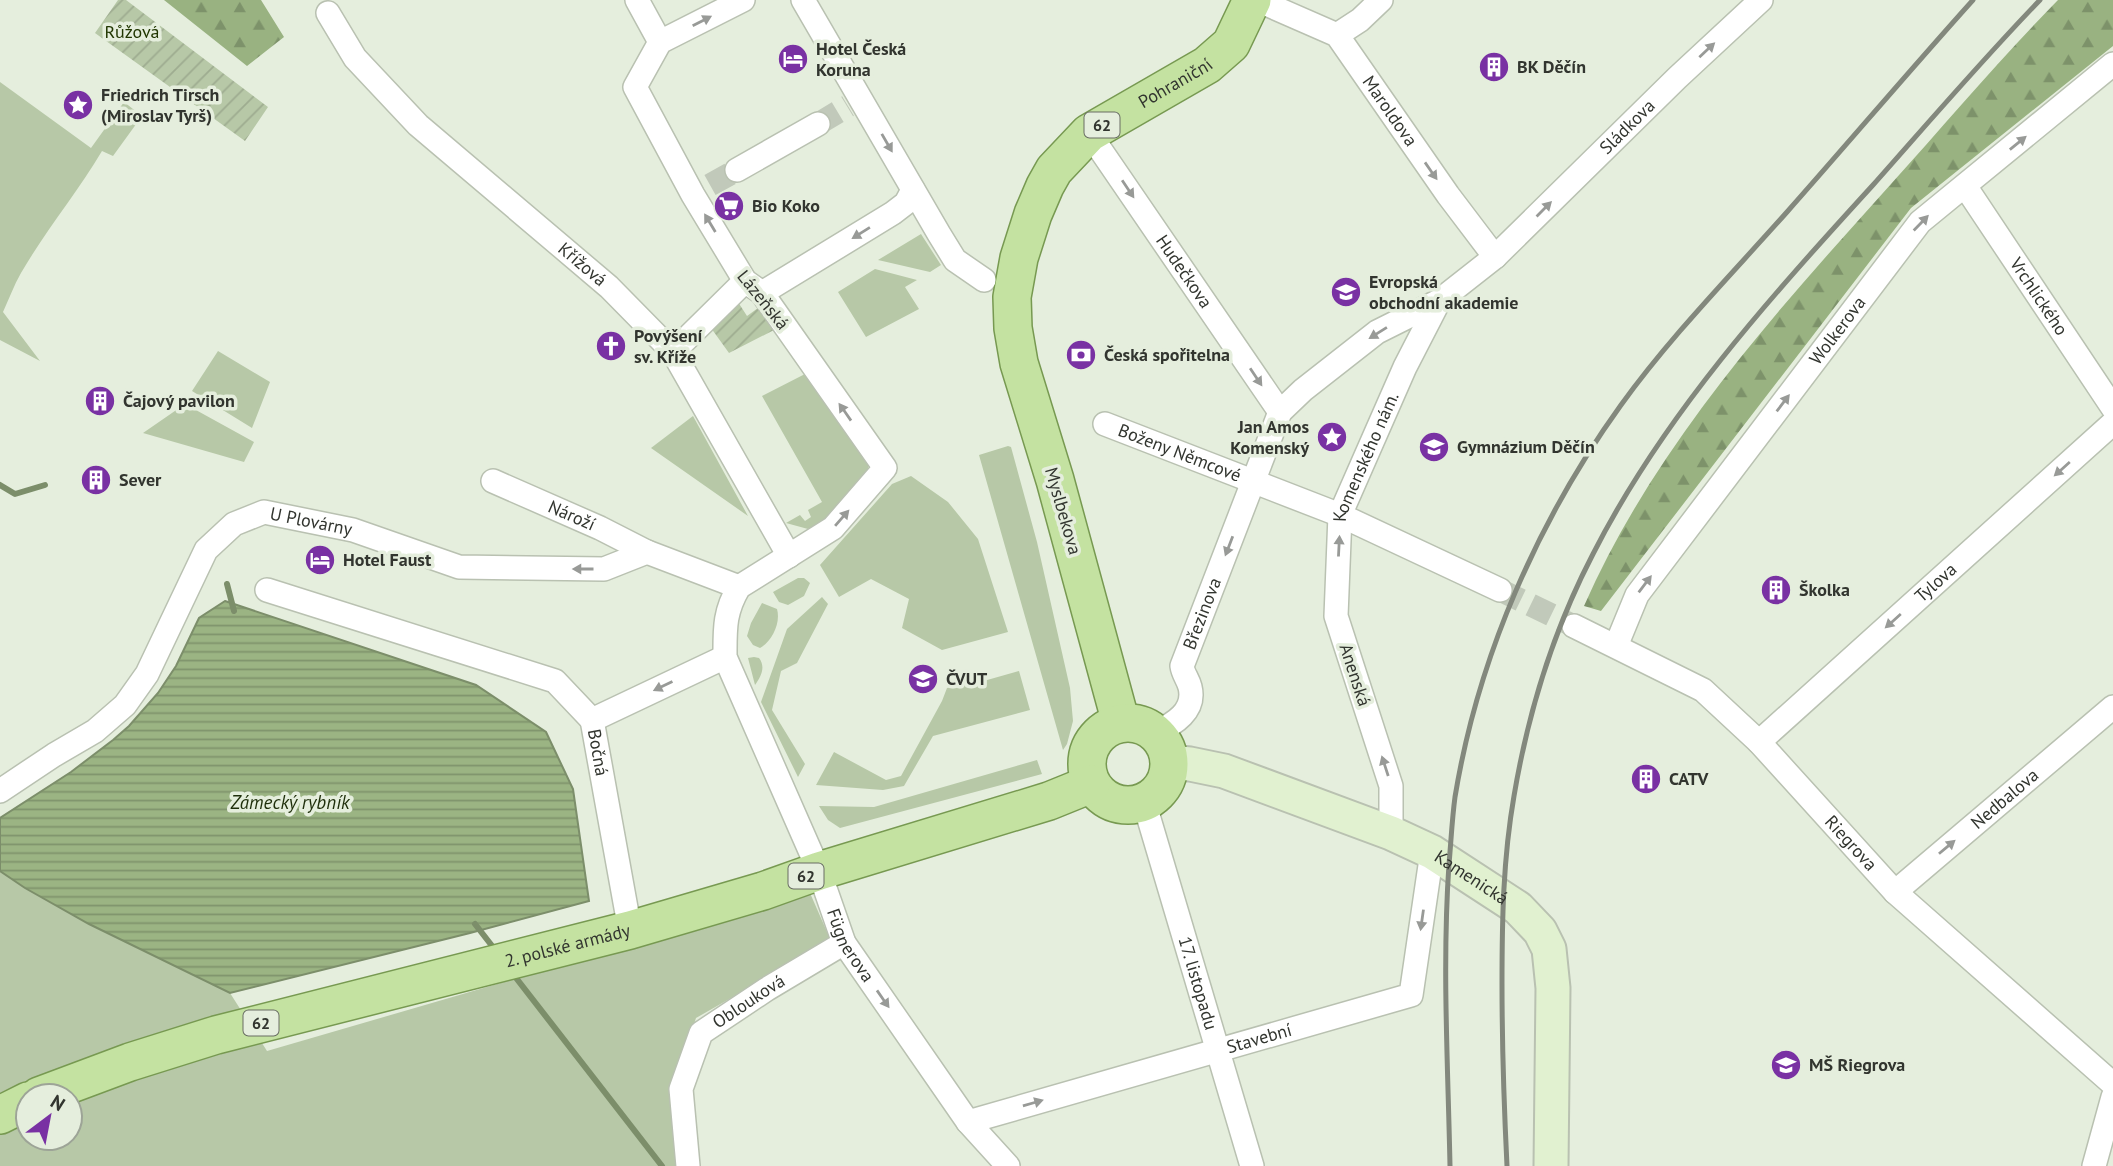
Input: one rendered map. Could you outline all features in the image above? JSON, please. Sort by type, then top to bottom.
[{"type":"main road","name":"Pohraniční","points":[[998,289],[1019,258],[1032,214],[1054,170],[1089,133],[1207,65],[1231,44],[1254,0]]},
{"type":"main road","name":"Myslbekova","points":[[998,289],[1013,328],[1019,363],[1055,480],[1148,739]]},
{"type":"main road","points":[[1103,730],[1148,739],[1166,778],[1158,792],[1144,802],[1124,805],[1105,799],[1091,784],[1086,765],[1090,745],[1103,730]]},
{"type":"main road","name":"2. polské armády","points":[[75,1082],[216,1035],[631,930],[1049,801],[1091,784]]},
{"type":"street","points":[[637,0],[660,42],[743,0]]},
{"type":"street","points":[[803,0],[854,102],[912,185],[955,260],[998,289]]},
{"type":"street","points":[[1254,0],[1337,35],[1360,20],[1381,0]]},
{"type":"street","name":"Sládkova","points":[[1496,257],[1677,78],[1761,0]]},
{"type":"street","name":"Křížová","points":[[328,13],[355,58],[418,125],[609,287],[673,352],[789,556]]},
{"type":"street","name":"Maroldova","points":[[1337,35],[1448,195],[1496,257]]},
{"type":"street","name":"Lázeňská","points":[[660,42],[635,87],[702,190],[754,287],[885,468],[833,528],[789,556]]},
{"type":"street","name":"Wolkerova","points":[[1616,646],[1637,595],[1920,222],[2113,64]]},
{"type":"street","points":[[737,170],[818,124]]},
{"type":"street","name":"Hudečkova","points":[[1089,133],[1280,412]]},
{"type":"street","name":"Vrchlického","points":[[1965,186],[2113,408]]},
{"type":"street","points":[[673,352],[754,287],[893,213],[906,203],[913,190]]},
{"type":"street","name":"Komenského nám.","points":[[1438,301],[1405,367],[1340,515],[1254,482],[1280,412],[1303,390],[1377,332],[1438,301],[1496,257]]},
{"type":"street","name":"Tylova","points":[[1759,742],[2113,423]]},
{"type":"street","name":"Boženy Němcové","points":[[1105,424],[1254,482]]},
{"type":"street","name":"Nároží","points":[[494,481],[647,552]]},
{"type":"street","name":"Březinova","points":[[1148,739],[1172,725],[1191,704],[1190,685],[1183,675],[1182,666],[1254,482]]},
{"type":"street","name":"U Plovárny","points":[[0,791],[95,731],[125,705],[147,674],[206,551],[234,524],[264,512],[353,530],[459,567],[604,569],[647,552]]},
{"type":"street","points":[[1340,515],[1500,590]]},
{"type":"street","name":"Anenská","points":[[1340,515],[1336,616],[1391,786],[1391,833]]},
{"type":"street","points":[[647,552],[739,587]]},
{"type":"street","points":[[725,656],[725,622],[730,601],[739,587],[789,556]]},
{"type":"street","points":[[267,590],[555,681],[592,720]]},
{"type":"street","name":"Riegrova","points":[[1574,626],[1703,690],[1759,742],[1895,892],[2113,1084]]},
{"type":"street","name":"Bočná","points":[[631,930],[592,720],[725,656]]},
{"type":"street","name":"Fügnerova","points":[[725,656],[818,871],[844,943],[968,1122],[1008,1166]]},
{"type":"street","name":"Nedbalova","points":[[1895,892],[2113,707]]},
{"type":"street","name":"Kamenická","points":[[1148,739],[1190,764],[1224,771],[1391,833],[1432,852],[1518,908],[1540,931],[1549,949],[1553,988],[1551,1166]]},
{"type":"street","name":"17. listopadu","points":[[1144,802],[1252,1166]]},
{"type":"street","name":"Stavební","points":[[968,1122],[1411,995],[1432,852]]},
{"type":"street","name":"Oblouková","points":[[688,1166],[681,1089],[701,1032],[844,943]]},
{"type":"street","points":[[2094,1166],[2113,1097]]},
{"type":"green space","name":"Růžová","points":[[118,0],[126,0],[268,107],[245,141],[95,33]]},
{"type":"green space","points":[[164,0],[261,0],[284,37],[247,66]]},
{"type":"green space","points":[[2058,0],[2113,0],[2113,46],[1911,208],[1601,611],[1584,606],[1645,490],[1720,383],[1804,282]]},
{"type":"green space","points":[[0,82],[91,148],[124,102],[142,116],[113,156],[102,151],[18,278],[3,312],[40,361],[0,340]]},
{"type":"green space","points":[[921,234],[941,265],[930,272],[878,260]]},
{"type":"green space","points":[[875,269],[917,280],[905,287],[919,309],[866,337],[838,292]]},
{"type":"green space","points":[[738,302],[747,316],[758,308],[774,330],[729,353],[711,328]]},
{"type":"green space","points":[[218,351],[270,382],[252,428],[192,391]]},
{"type":"green space","points":[[805,374],[868,463],[868,471],[827,519],[808,529],[786,523],[800,515],[805,521],[811,517],[808,510],[822,502],[762,396]]},
{"type":"green space","points":[[185,404],[254,442],[244,462],[143,433]]},
{"type":"green space","points":[[693,416],[748,516],[651,448]]},
{"type":"green space","points":[[1011,447],[1037,542],[1070,688],[1073,721],[1063,750],[979,455]]},
{"type":"green space","points":[[911,476],[948,502],[978,539],[1008,632],[942,650],[902,628],[909,599],[871,579],[839,597],[820,565],[892,484]]},
{"type":"green space","points":[[798,578],[804,578],[810,583],[804,596],[788,605],[779,602],[773,592]]},
{"type":"green space","points":[[822,597],[828,604],[797,663],[781,671],[772,710],[805,764],[798,777],[761,702],[787,629]]},
{"type":"green space","points":[[762,603],[777,609],[778,620],[772,636],[760,648],[753,645],[747,636]]},
{"type":"green space","points":[[748,658],[759,658],[762,668],[755,685]]},
{"type":"green space","points":[[1019,671],[1030,710],[933,736],[904,786],[883,790],[816,785],[834,752],[886,780],[901,776],[947,688],[964,682],[966,686]]},
{"type":"green space","points":[[1037,760],[1042,774],[840,828],[828,820],[819,806],[874,807]]},
{"type":"green space","points":[[0,871],[89,924],[230,993],[267,1051],[810,893],[831,941],[696,1018],[671,1094],[680,1166],[0,1166]]},
{"type":"water","name":"Zámecký rybník","points":[[225,601],[476,685],[546,732],[573,789],[589,901],[230,993],[89,924],[0,871],[0,818],[71,772],[129,726],[158,693],[176,666],[199,618]]},
{"type":"waterway","points":[[0,485],[15,494],[45,485]]},
{"type":"waterway","points":[[227,584],[234,611]]},
{"type":"waterway","points":[[475,924],[496,951]]},
{"type":"waterway","points":[[513,974],[662,1166]]},
{"type":"tunnel","points":[[818,124],[848,106]]},
{"type":"tunnel","points":[[710,185],[737,170]]},
{"type":"tunnel","points":[[1500,590],[1574,626]]},
{"type":"railway","points":[[1450,1166],[1446,940],[1454,805],[1465,745],[1479,693],[1516,592],[1563,495],[1591,449],[1640,380],[1680,331],[1973,0]]},
{"type":"railway","points":[[1507,1166],[1502,960],[1507,843],[1520,765],[1535,703],[1544,672],[1579,583],[1621,503],[1652,454],[1720,360],[1795,271],[2040,0]]},
{"type":"place","name":"Hotel Česká Koruna","points":[[793,59]]},
{"type":"place","name":"BK Děčín","points":[[1494,67]]},
{"type":"place","name":"Friedrich Tirsch (Miroslav Tyrš)","points":[[78,105]]},
{"type":"place","name":"Bio Koko","points":[[729,206]]},
{"type":"place","name":"Evropská obchodní akademie","points":[[1346,292]]},
{"type":"place","name":"Povýšení sv. Kříže","points":[[611,346]]},
{"type":"place","name":"Česká spořitelna","points":[[1081,355]]},
{"type":"place","name":"Čajový pavilon","points":[[100,401]]},
{"type":"place","name":"Jan Amos Komenský","points":[[1332,437]]},
{"type":"place","name":"Gymnázium Děčín","points":[[1434,447]]},
{"type":"place","name":"Sever","points":[[96,480]]},
{"type":"place","name":"Hotel Faust","points":[[320,560]]},
{"type":"place","name":"Školka","points":[[1776,590]]},
{"type":"place","name":"ČVUT","points":[[923,679]]},
{"type":"place","name":"CATV","points":[[1646,779]]},
{"type":"place","name":"MŠ Riegrova","points":[[1786,1065]]}]
